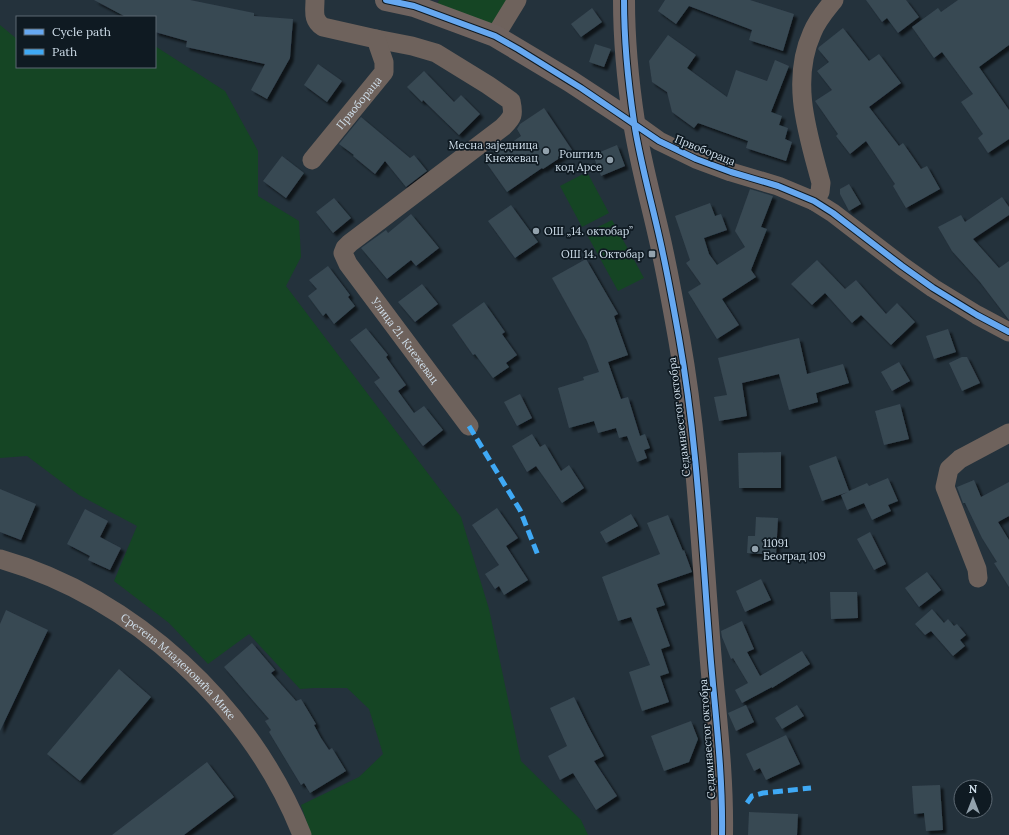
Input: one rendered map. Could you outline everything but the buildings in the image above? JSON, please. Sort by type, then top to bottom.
[{"type":"street","points":[[315,0],[315,16],[316,21],[319,24],[376,39]]},
{"type":"street","name":"Првобораца","points":[[386,0],[414,6],[495,36],[570,81],[659,141],[696,159],[731,172],[778,186],[814,201],[833,213],[933,288],[1009,332]]},
{"type":"street","points":[[495,36],[517,0]]},
{"type":"street","name":"Седамнаестог октобра","points":[[624,0],[627,72],[634,123],[666,270],[686,385],[701,525],[711,661],[719,739],[722,835]]},
{"type":"street","points":[[814,201],[820,192],[821,183],[805,121],[801,94],[803,66],[811,33],[819,19],[834,0]]},
{"type":"street","name":"Улица 21. Кнежевац","points":[[376,39],[412,46],[436,53],[511,101],[513,113],[511,120],[350,242],[343,253],[348,264],[469,426]]},
{"type":"street","name":"Првобораца","points":[[312,160],[384,72],[384,62],[376,39]]},
{"type":"street","points":[[978,578],[945,487],[949,470],[960,459],[1009,433]]},
{"type":"street","name":"Сретена Младеновића Мике","points":[[0,559],[64,583],[94,598],[128,619],[160,643],[191,671],[233,718],[260,755],[294,814],[302,835]]},
{"type":"green space","points":[[439,0],[515,0],[495,36],[434,13]]},
{"type":"green space","points":[[0,25],[16,38],[16,68],[156,68],[156,47],[225,91],[258,151],[258,196],[299,221],[301,257],[286,286],[461,517],[489,609],[521,761],[581,820],[588,835],[311,835],[301,805],[359,777],[383,754],[369,709],[347,688],[300,689],[249,634],[208,664],[169,623],[114,581],[137,526],[79,495],[27,456],[0,458]]},
{"type":"green space","points":[[587,172],[609,213],[582,227],[560,186]]},
{"type":"green space","points":[[612,220],[644,278],[618,291],[586,233]]},
{"type":"marked path","points":[[469,426],[520,510],[539,558]]},
{"type":"marked path","points":[[747,803],[752,796],[763,793],[811,788]]},
{"type":"cycle path","points":[[386,0],[414,6],[495,36],[581,88],[659,141],[696,159],[731,172],[778,186],[814,201],[833,213],[933,288],[977,315],[1009,332]]},
{"type":"cycle path","points":[[624,0],[627,61],[634,122],[679,338],[691,419],[719,748],[722,835]]},
{"type":"place","name":"Месна заједница Кнежевац","points":[[546,151]]},
{"type":"place","name":"Роштиљ код Арсе","points":[[610,160]]},
{"type":"place","name":"ОШ „14. октобар”","points":[[536,231]]},
{"type":"place","name":"ОШ 14. Октобар","points":[[652,254]]},
{"type":"place","name":"11091 Београд 109","points":[[755,549]]}]
